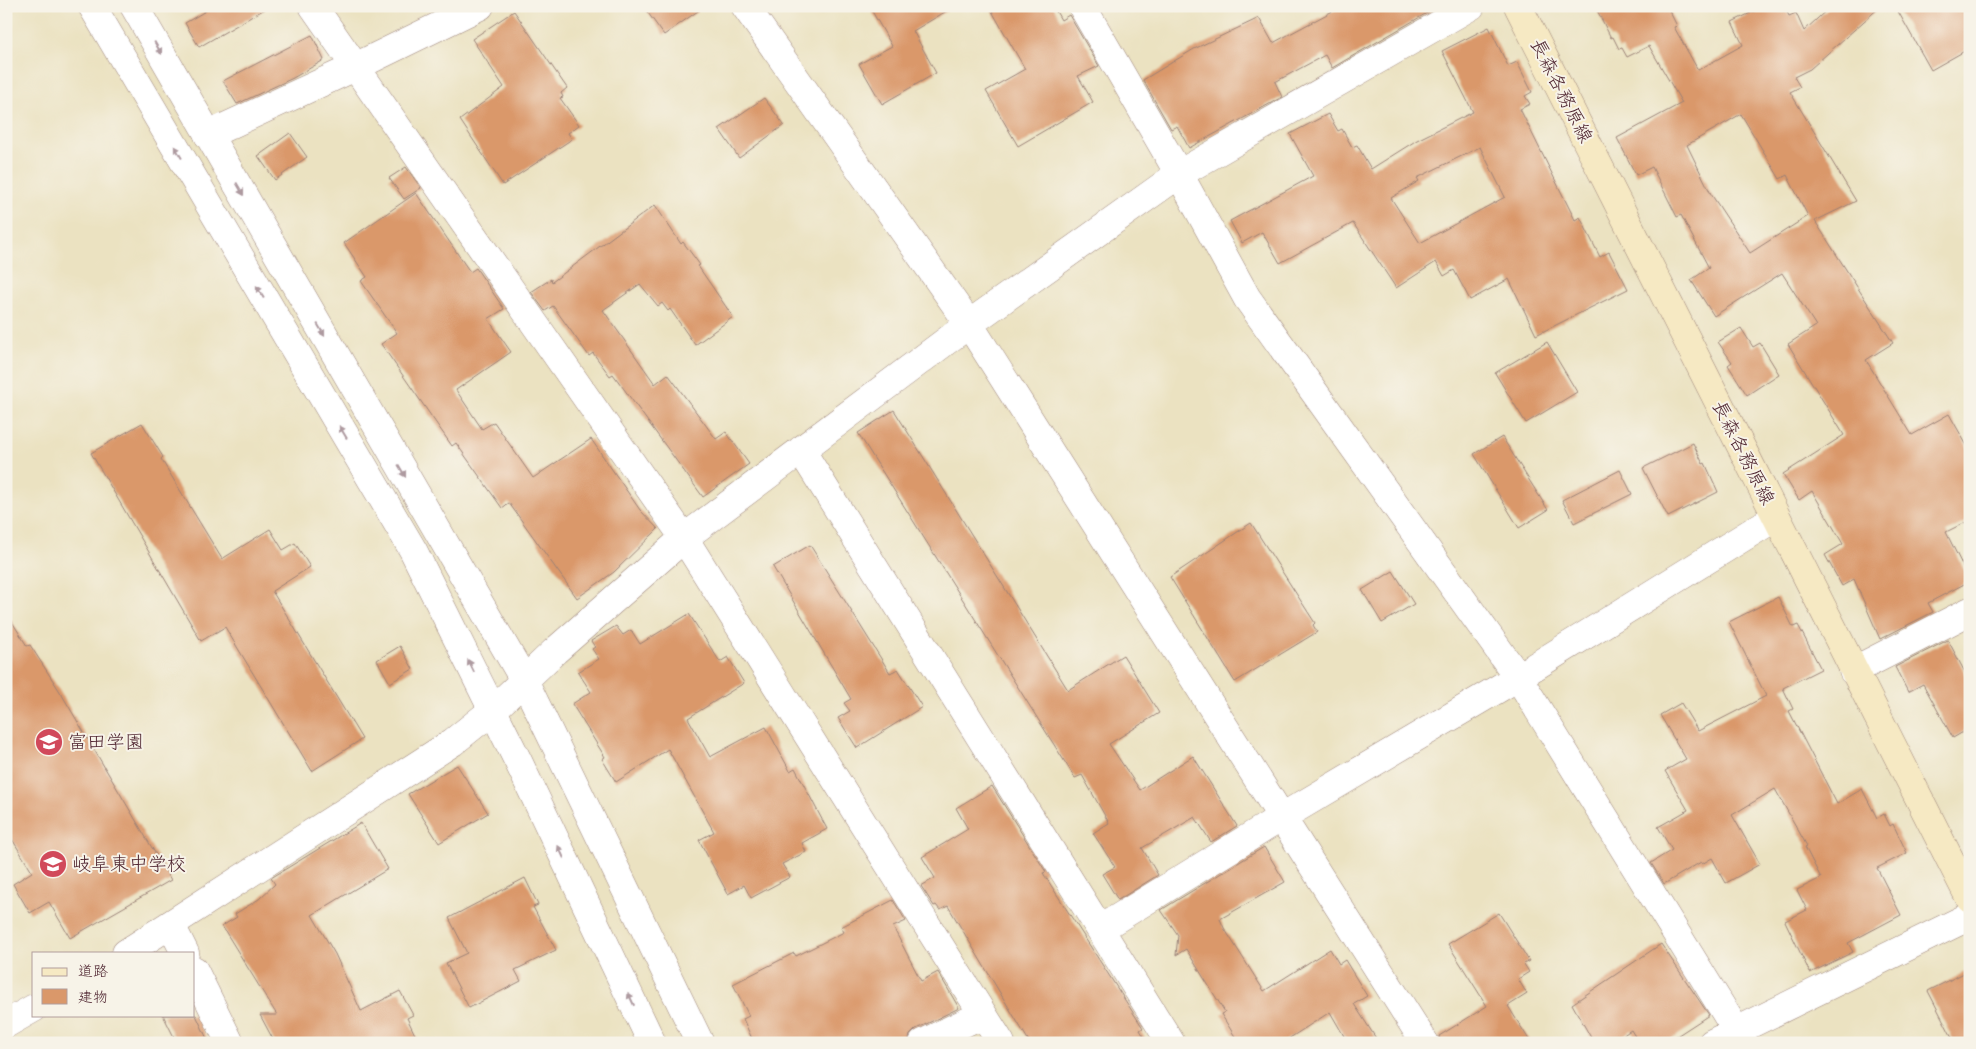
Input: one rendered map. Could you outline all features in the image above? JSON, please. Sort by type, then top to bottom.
[{"type":"main road","name":"長森各務原線","points":[[1518,6],[1970,899]]},
{"type":"street","points":[[92,6],[413,550],[493,710],[652,1043]]},
{"type":"street","points":[[134,6],[524,680],[700,1043]]},
{"type":"street","points":[[313,6],[684,538],[1001,1043]]},
{"type":"street","points":[[208,135],[355,67],[480,6]]},
{"type":"street","points":[[744,6],[969,324],[1425,1043]]},
{"type":"street","points":[[1082,6],[1179,174],[1247,298],[1518,678],[1741,1036]]},
{"type":"street","points":[[128,952],[453,742],[493,710],[524,680],[684,538],[969,324],[1179,174],[1471,6]]},
{"type":"street","points":[[801,450],[1170,1043]]},
{"type":"street","points":[[1100,929],[1282,817],[1518,678],[1776,517]]},
{"type":"street","points":[[1853,671],[1970,612]]},
{"type":"street","points":[[1712,1043],[1741,1036],[1970,916]]},
{"type":"street","points":[[171,925],[184,952]]},
{"type":"street","points":[[195,972],[230,1043]]},
{"type":"street","points":[[6,1024],[32,1009]]},
{"type":"street","points":[[923,1043],[983,1014]]},
{"type":"building","points":[[214,6],[270,6],[199,47],[185,23]]},
{"type":"building","points":[[643,6],[705,6],[664,35]]},
{"type":"building","points":[[869,6],[955,6],[913,31],[936,73],[882,104],[859,64],[892,46]]},
{"type":"building","points":[[989,6],[1053,6],[1061,20],[1069,15],[1099,66],[1078,76],[1093,102],[1018,146],[986,91],[1025,69]]},
{"type":"building","points":[[1342,6],[1439,6],[1332,68],[1325,55],[1275,82],[1282,97],[1189,148],[1177,126],[1171,129],[1143,80],[1194,49],[1259,18],[1273,43]]},
{"type":"building","points":[[1595,6],[1667,6],[1677,26],[1674,27],[1698,70],[1743,45],[1732,22],[1765,6],[1784,6],[1789,16],[1796,13],[1804,31],[1831,6],[1881,6],[1810,69],[1794,77],[1800,87],[1790,92],[1856,201],[1815,221],[1893,343],[1866,360],[1912,435],[1949,414],[1970,451],[1970,520],[1946,532],[1970,581],[1928,603],[1933,612],[1880,639],[1854,579],[1842,586],[1825,555],[1843,544],[1812,491],[1799,500],[1783,474],[1844,435],[1788,344],[1816,326],[1782,273],[1714,316],[1691,280],[1709,268],[1681,215],[1677,217],[1652,167],[1636,175],[1617,138],[1682,103],[1649,46],[1627,57],[1622,48],[1619,49],[1613,37],[1611,38]],"holes":[[[1741,114],[1780,179],[1787,175],[1808,216],[1750,253],[1711,194],[1687,145]]]},
{"type":"building","points":[[1895,6],[1970,6],[1970,48],[1931,70]]},
{"type":"building","points":[[514,11],[567,88],[561,93],[563,97],[560,98],[579,125],[568,133],[572,139],[503,185],[460,120],[504,87],[472,39]]},
{"type":"building","points":[[1489,27],[1508,66],[1517,62],[1532,92],[1525,96],[1530,104],[1520,109],[1575,220],[1580,217],[1600,257],[1609,252],[1628,289],[1536,335],[1509,279],[1470,300],[1454,270],[1444,276],[1436,262],[1396,288],[1353,223],[1280,263],[1262,232],[1242,243],[1230,221],[1313,176],[1290,134],[1328,114],[1338,131],[1342,129],[1352,147],[1357,145],[1371,169],[1417,140],[1473,112],[1442,51]],"holes":[[[1480,147],[1505,197],[1420,243],[1391,198],[1419,181],[1417,178]]]},
{"type":"building","points":[[312,35],[324,60],[293,78],[237,104],[223,81]]},
{"type":"building","points":[[764,98],[784,125],[739,158],[719,129]]},
{"type":"building","points":[[290,133],[307,157],[275,180],[258,156]]},
{"type":"building","points":[[406,167],[421,188],[404,199],[389,178]]},
{"type":"building","points":[[416,193],[470,272],[476,268],[504,309],[488,319],[511,352],[456,390],[482,429],[494,422],[533,478],[591,439],[640,510],[658,529],[614,572],[577,598],[509,503],[502,508],[456,443],[452,446],[381,344],[397,333],[361,281],[367,277],[344,243]]},
{"type":"building","points":[[655,205],[681,244],[683,242],[700,265],[698,266],[733,317],[695,345],[670,309],[668,311],[662,303],[658,306],[640,284],[603,310],[655,384],[668,374],[716,439],[726,432],[749,464],[703,497],[613,374],[610,376],[593,353],[589,356],[553,306],[545,311],[531,292],[551,279],[552,282]]},
{"type":"building","points":[[1741,328],[1753,347],[1760,343],[1779,374],[1747,395],[1728,365],[1732,362],[1718,342]]},
{"type":"building","points":[[1547,342],[1577,392],[1526,423],[1495,373]]},
{"type":"building","points":[[894,410],[1068,690],[1123,655],[1159,713],[1109,744],[1140,790],[1193,756],[1237,826],[1211,842],[1195,817],[1142,848],[1158,875],[1118,900],[1102,874],[1115,867],[1093,833],[1109,823],[1082,775],[1075,778],[858,433]]},
{"type":"building","points":[[142,423],[163,457],[161,459],[222,559],[270,529],[283,550],[295,543],[310,567],[272,591],[362,739],[312,771],[225,627],[201,641],[91,453]]},
{"type":"building","points":[[1502,437],[1548,510],[1519,528],[1474,454]]},
{"type":"building","points":[[1693,443],[1703,464],[1705,463],[1718,492],[1668,517],[1643,468]]},
{"type":"building","points":[[1620,470],[1632,494],[1574,523],[1562,500]]},
{"type":"building","points":[[1251,523],[1315,623],[1313,625],[1317,632],[1235,682],[1170,577]]},
{"type":"building","points":[[810,545],[890,673],[898,669],[922,707],[857,748],[838,718],[850,711],[844,703],[851,699],[773,567]]},
{"type":"building","points":[[1393,571],[1414,604],[1382,623],[1362,590]]},
{"type":"building","points":[[1778,597],[1793,627],[1798,625],[1821,669],[1783,688],[1793,709],[1789,711],[1837,804],[1862,789],[1877,818],[1884,814],[1890,826],[1893,824],[1907,853],[1877,868],[1901,915],[1848,943],[1853,952],[1810,973],[1785,921],[1807,910],[1797,890],[1821,878],[1805,847],[1807,846],[1775,789],[1732,815],[1760,864],[1726,883],[1712,858],[1702,864],[1701,862],[1664,884],[1651,863],[1672,850],[1658,827],[1688,810],[1665,771],[1686,759],[1660,715],[1681,703],[1698,731],[1766,696],[1729,622]]},
{"type":"building","name":"富田学園","points":[[6,612],[27,646],[30,645],[59,690],[171,880],[70,938],[49,902],[30,913],[13,884],[32,872],[6,829]]},
{"type":"building","points":[[689,614],[720,662],[728,657],[744,683],[688,718],[710,757],[766,727],[790,771],[795,768],[827,829],[802,843],[806,852],[782,864],[790,877],[751,898],[744,885],[728,894],[699,840],[714,832],[668,749],[616,782],[602,759],[605,757],[572,704],[591,692],[578,672],[599,659],[592,649],[595,647],[591,641],[616,626],[623,635],[631,630],[640,644]]},
{"type":"building","points":[[1948,640],[1970,682],[1970,728],[1953,738],[1923,684],[1908,692],[1895,667]]},
{"type":"building","points":[[400,646],[413,669],[390,683],[377,660]]},
{"type":"building","points":[[457,765],[488,813],[439,843],[408,794]]},
{"type":"building","points":[[992,786],[1046,872],[1043,873],[1143,1028],[1140,1030],[1148,1043],[1030,1043],[948,906],[940,910],[936,905],[934,906],[921,886],[935,878],[922,857],[968,829],[956,808]]},
{"type":"building","points":[[361,823],[388,869],[312,915],[335,954],[361,1011],[400,991],[413,1015],[407,1018],[419,1043],[275,1043],[260,1015],[277,1015],[222,926],[237,917],[235,914],[259,899],[275,884],[271,878]]},
{"type":"building","points":[[1264,847],[1285,882],[1220,919],[1224,928],[1264,991],[1330,949],[1339,964],[1345,960],[1367,996],[1354,1004],[1379,1043],[1348,1043],[1330,1012],[1282,1043],[1239,1043],[1221,1014],[1225,1012],[1186,949],[1176,955],[1178,935],[1161,910]]},
{"type":"building","points":[[525,878],[538,905],[533,907],[556,950],[515,970],[521,981],[469,1008],[446,963],[467,953],[449,918]]},
{"type":"building","points":[[893,900],[906,921],[893,927],[921,981],[938,972],[959,1008],[916,1029],[910,1035],[908,1043],[754,1043],[743,1019],[749,1016],[733,984],[794,953],[796,956],[844,932],[841,927]]},
{"type":"building","points":[[1499,913],[1529,961],[1524,964],[1529,972],[1518,979],[1527,994],[1508,1006],[1531,1043],[1441,1043],[1439,1036],[1487,1006],[1448,944]]},
{"type":"building","points":[[1661,944],[1709,1015],[1666,1043],[1639,1043],[1631,1030],[1611,1043],[1594,1043],[1572,1004]]},
{"type":"building","points":[[1970,970],[1970,1043],[1955,1043],[1928,991]]},
{"type":"building","points":[[196,1015],[209,1043],[177,1043],[164,1016]]},
{"type":"place","name":"富田学園","points":[[49,742]]},
{"type":"place","name":"岐阜東中学校","points":[[53,864]]}]
